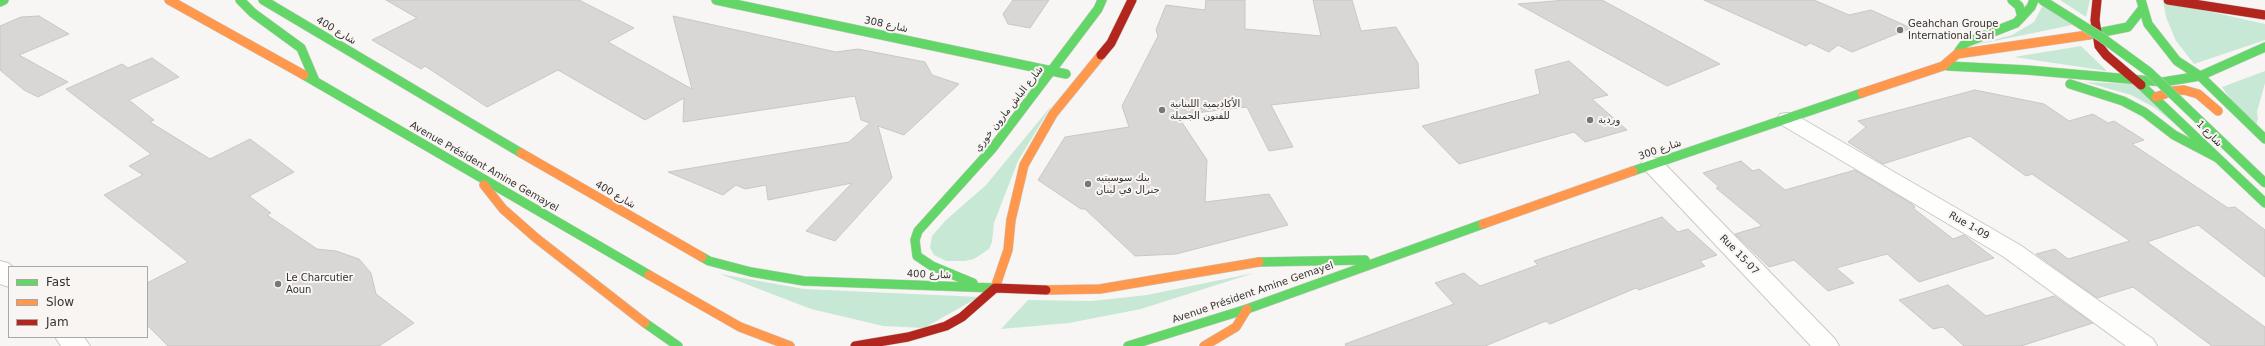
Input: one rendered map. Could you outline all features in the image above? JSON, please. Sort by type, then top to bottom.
[{"type":"main road","points":[[0,2],[4,0]]},
{"type":"main road","name":"Avenue Président Amine Gemayel","points":[[169,0],[315,81],[740,327],[790,346]]},
{"type":"main road","points":[[240,0],[253,13],[301,48],[315,81]]},
{"type":"main road","name":"شارع 400","points":[[263,0],[531,159],[709,261],[751,272],[804,281],[1070,291],[1100,289],[1256,262],[1384,259]]},
{"type":"main road","name":"شارع 308","points":[[716,0],[1084,79]]},
{"type":"main road","name":"شارع الباش مارون خوري","points":[[983,288],[932,266],[917,256],[915,240],[923,224],[960,187],[992,149],[1052,72],[1098,9],[1102,0]]},
{"type":"main road","points":[[855,346],[908,337],[946,326],[962,317],[995,288],[1008,250],[1011,220],[1024,165],[1053,114],[1084,79],[1111,43],[1132,0]]},
{"type":"main road","points":[[2012,0],[2019,6],[2022,17]]},
{"type":"main road","points":[[1943,66],[1957,54],[1965,43],[2005,28],[2022,17],[2031,7],[2034,0]]},
{"type":"main road","points":[[2042,0],[2101,36],[2139,64],[2265,183]]},
{"type":"main road","name":"شارع 1","points":[[2097,0],[2095,20],[2097,34],[2099,46],[2106,55],[2156,97],[2265,203]]},
{"type":"main road","points":[[2168,0],[2265,15]]},
{"type":"main road","points":[[2218,0],[2265,6]]},
{"type":"main road","points":[[1957,54],[2097,34],[2128,27],[2142,5]]},
{"type":"main road","points":[[2142,5],[2148,24],[2159,40],[2177,60],[2200,76],[2265,139]]},
{"type":"main road","points":[[2265,15],[2259,19],[2265,22]]},
{"type":"main road","points":[[1943,66],[2027,70],[2137,81],[2163,82],[2200,76],[2265,47]]},
{"type":"main road","name":"شارع 300","points":[[1384,259],[1652,164],[1943,66]]},
{"type":"main road","points":[[2027,70],[2123,101],[2144,112],[2174,135],[2216,157]]},
{"type":"main road","points":[[2156,97],[2172,91],[2184,90],[2198,94],[2223,116]]},
{"type":"main road","points":[[478,176],[503,209],[585,278],[678,346]]},
{"type":"main road","name":"Avenue Président Amine Gemayel","points":[[1128,346],[1247,309],[1384,259]]},
{"type":"main road","points":[[1204,346],[1236,327],[1247,309]]},
{"type":"main road","points":[[645,323],[662,346]]},
{"type":"street","name":"Rue 1-09","points":[[1787,119],[2012,251],[2144,346]]},
{"type":"street","name":"Rue 15-07","points":[[1652,164],[1826,346]]},
{"type":"street","points":[[0,269],[8,277]]},
{"type":"street","points":[[69,338],[77,346]]},
{"type":"green space","points":[[2060,0],[2090,0],[2086,17]]},
{"type":"green space","points":[[2163,1],[2265,24],[2265,40],[2194,64],[2176,41],[2166,17]]},
{"type":"green space","points":[[2044,3],[2077,24],[1970,46],[2012,35],[2034,22]]},
{"type":"green space","points":[[2081,46],[2107,71],[2014,57]]},
{"type":"green space","points":[[2265,71],[2265,83],[2257,112],[2258,119],[2254,132],[2222,87]]},
{"type":"green space","points":[[2085,82],[2134,84],[2184,131],[2155,108],[2131,95]]},
{"type":"green space","points":[[1052,105],[1018,161],[994,223],[992,242],[989,249],[974,259],[965,261],[946,261],[934,255],[930,248],[932,236],[946,220],[986,185]]},
{"type":"green space","points":[[1254,273],[1141,309],[1069,323],[1001,329],[1028,300],[1092,301],[1147,295]]},
{"type":"green space","points":[[720,274],[804,289],[979,297],[924,328],[883,326],[811,309]]},
{"type":"building","points":[[386,0],[579,0],[634,28],[608,42],[692,89],[673,16],[836,52],[858,49],[925,62],[932,75],[959,84],[904,135],[878,126],[892,178],[835,241],[806,231],[852,183],[768,200],[766,185],[745,189],[736,185],[723,195],[668,172],[849,142],[870,123],[861,120],[855,96],[683,122],[684,98],[645,120],[558,70],[487,107],[425,66],[421,69],[372,40],[417,18]]},
{"type":"building","points":[[1013,0],[1049,0],[1030,28],[1008,24],[1003,14]]},
{"type":"building","points":[[1206,0],[1245,0],[1245,29],[1321,36],[1313,0],[1352,0],[1361,31],[1396,27],[1418,63],[1419,88],[1271,105],[1293,147],[1269,151],[1247,107],[1177,115],[1207,160],[1205,202],[1269,194],[1288,225],[1176,254],[1135,256],[1085,209],[1081,209],[1038,180],[1065,137],[1129,127],[1122,106],[1158,36],[1156,30],[1166,5],[1205,10]]},
{"type":"building","points":[[1566,0],[1602,0],[1720,64],[1667,86],[1518,4]]},
{"type":"building","points":[[1704,0],[1814,0],[1849,15],[1871,10],[1911,28],[1852,52],[1838,45],[1829,52],[1810,43],[1806,46]]},
{"type":"building","points":[[39,16],[69,34],[19,55],[68,82],[38,97],[24,90],[0,70],[0,26],[21,17]]},
{"type":"building","points":[[152,58],[179,77],[129,100],[154,120],[150,122],[210,159],[250,139],[294,172],[249,196],[271,213],[267,215],[317,249],[336,251],[359,259],[371,273],[376,294],[414,323],[379,346],[168,346],[148,326],[148,282],[188,262],[104,195],[143,175],[129,166],[151,154],[66,89],[122,64],[128,68]]},
{"type":"building","points":[[1569,61],[1608,95],[1592,99],[1627,130],[1585,142],[1574,132],[1459,164],[1422,126],[1540,94],[1535,70]]},
{"type":"building","points":[[1975,90],[2044,104],[2069,121],[2093,114],[2108,123],[2114,121],[2144,140],[2132,144],[2228,208],[2235,207],[2265,230],[2265,277],[2198,225],[2147,242],[2265,327],[2265,346],[2212,346],[2133,287],[2097,298],[2036,254],[2055,249],[2068,259],[2130,241],[2032,174],[2026,176],[1970,136],[1883,164],[1848,142],[1866,127],[1858,121]]},
{"type":"building","points":[[1741,161],[1753,171],[1759,169],[1785,190],[1855,170],[1912,204],[1915,207],[1913,208],[1953,239],[1964,235],[1994,258],[1919,282],[1887,254],[1836,268],[1854,283],[1828,291],[1794,260],[1769,267],[1735,234],[1762,226],[1716,188],[1719,187],[1703,173]]},
{"type":"building","points":[[1662,217],[1678,232],[1688,229],[1717,255],[1700,261],[1705,266],[1639,290],[1636,288],[1550,324],[1546,321],[1485,346],[1346,346],[1345,344],[1454,304],[1435,283],[1464,273],[1480,286],[1538,265],[1534,261]]},
{"type":"building","points":[[1948,285],[1986,316],[2054,296],[2093,323],[2021,346],[1964,346],[1943,327],[1933,329],[1899,300]]},
{"type":"traffic: fast","points":[[0,2],[4,0]]},
{"type":"traffic: fast","points":[[240,0],[253,13],[301,48],[315,81]]},
{"type":"traffic: fast","points":[[263,0],[521,153]]},
{"type":"traffic: fast","points":[[716,0],[1066,74]]},
{"type":"traffic: fast","points":[[973,283],[932,266],[917,256],[915,240],[918,231],[992,149],[1098,9],[1102,0]]},
{"type":"traffic: fast","points":[[2012,0],[2019,6],[2022,17]]},
{"type":"traffic: fast","points":[[1959,51],[1965,43],[2016,23],[2031,7],[2034,0]]},
{"type":"traffic: fast","points":[[2042,0],[2101,37],[2149,72],[2265,183]]},
{"type":"traffic: fast","points":[[2141,0],[2148,24],[2177,61],[2200,76],[2265,139]]},
{"type":"traffic: fast","points":[[2088,35],[2128,27],[2142,9]]},
{"type":"traffic: fast","points":[[1948,66],[2027,70],[2163,82],[2200,76],[2265,47]]},
{"type":"traffic: fast","points":[[304,75],[649,275]]},
{"type":"traffic: fast","points":[[2070,84],[2123,101],[2144,112],[2174,135],[2216,157]]},
{"type":"traffic: fast","points":[[2141,85],[2265,203]]},
{"type":"traffic: fast","points":[[1633,171],[1862,93]]},
{"type":"traffic: fast","points":[[1128,346],[1247,309],[1483,224]]},
{"type":"traffic: fast","points":[[702,257],[709,261],[751,272],[804,281],[995,288],[996,285]]},
{"type":"traffic: fast","points":[[1259,262],[1365,260]]},
{"type":"traffic: fast","points":[[645,323],[678,346]]},
{"type":"traffic: slow","points":[[169,0],[304,75]]},
{"type":"traffic: slow","points":[[1862,93],[1943,66],[1957,54],[2088,35]]},
{"type":"traffic: slow","points":[[996,285],[1008,250],[1011,220],[1024,165],[1053,114],[1101,55]]},
{"type":"traffic: slow","points":[[2156,97],[2173,91],[2184,90],[2198,94],[2218,111]]},
{"type":"traffic: slow","points":[[521,153],[702,257]]},
{"type":"traffic: slow","points":[[1483,224],[1633,171]]},
{"type":"traffic: slow","points":[[484,185],[503,209],[536,238],[645,323]]},
{"type":"traffic: slow","points":[[1046,290],[1100,289],[1259,262]]},
{"type":"traffic: slow","points":[[649,275],[740,327],[790,346]]},
{"type":"traffic: slow","points":[[1204,346],[1236,327],[1247,309]]},
{"type":"traffic: jam","points":[[1101,55],[1111,43],[1132,0]]},
{"type":"traffic: jam","points":[[2097,0],[2095,20],[2099,46],[2106,55],[2141,85]]},
{"type":"traffic: jam","points":[[2168,0],[2265,15]]},
{"type":"traffic: jam","points":[[855,346],[908,337],[946,326],[962,317],[995,288],[1046,290]]},
{"type":"place","name":"Geahchan Groupe International Sarl","points":[[1900,30]]},
{"type":"place","name":"الأكاديمية اللبنانية للفنون الجميلة","points":[[1162,110]]},
{"type":"place","name":"وردية","points":[[1590,120]]},
{"type":"place","name":"بنك سوسيتيه جنرال في لبنان","points":[[1088,184]]},
{"type":"place","name":"Le Charcutier Aoun","points":[[278,284]]}]
